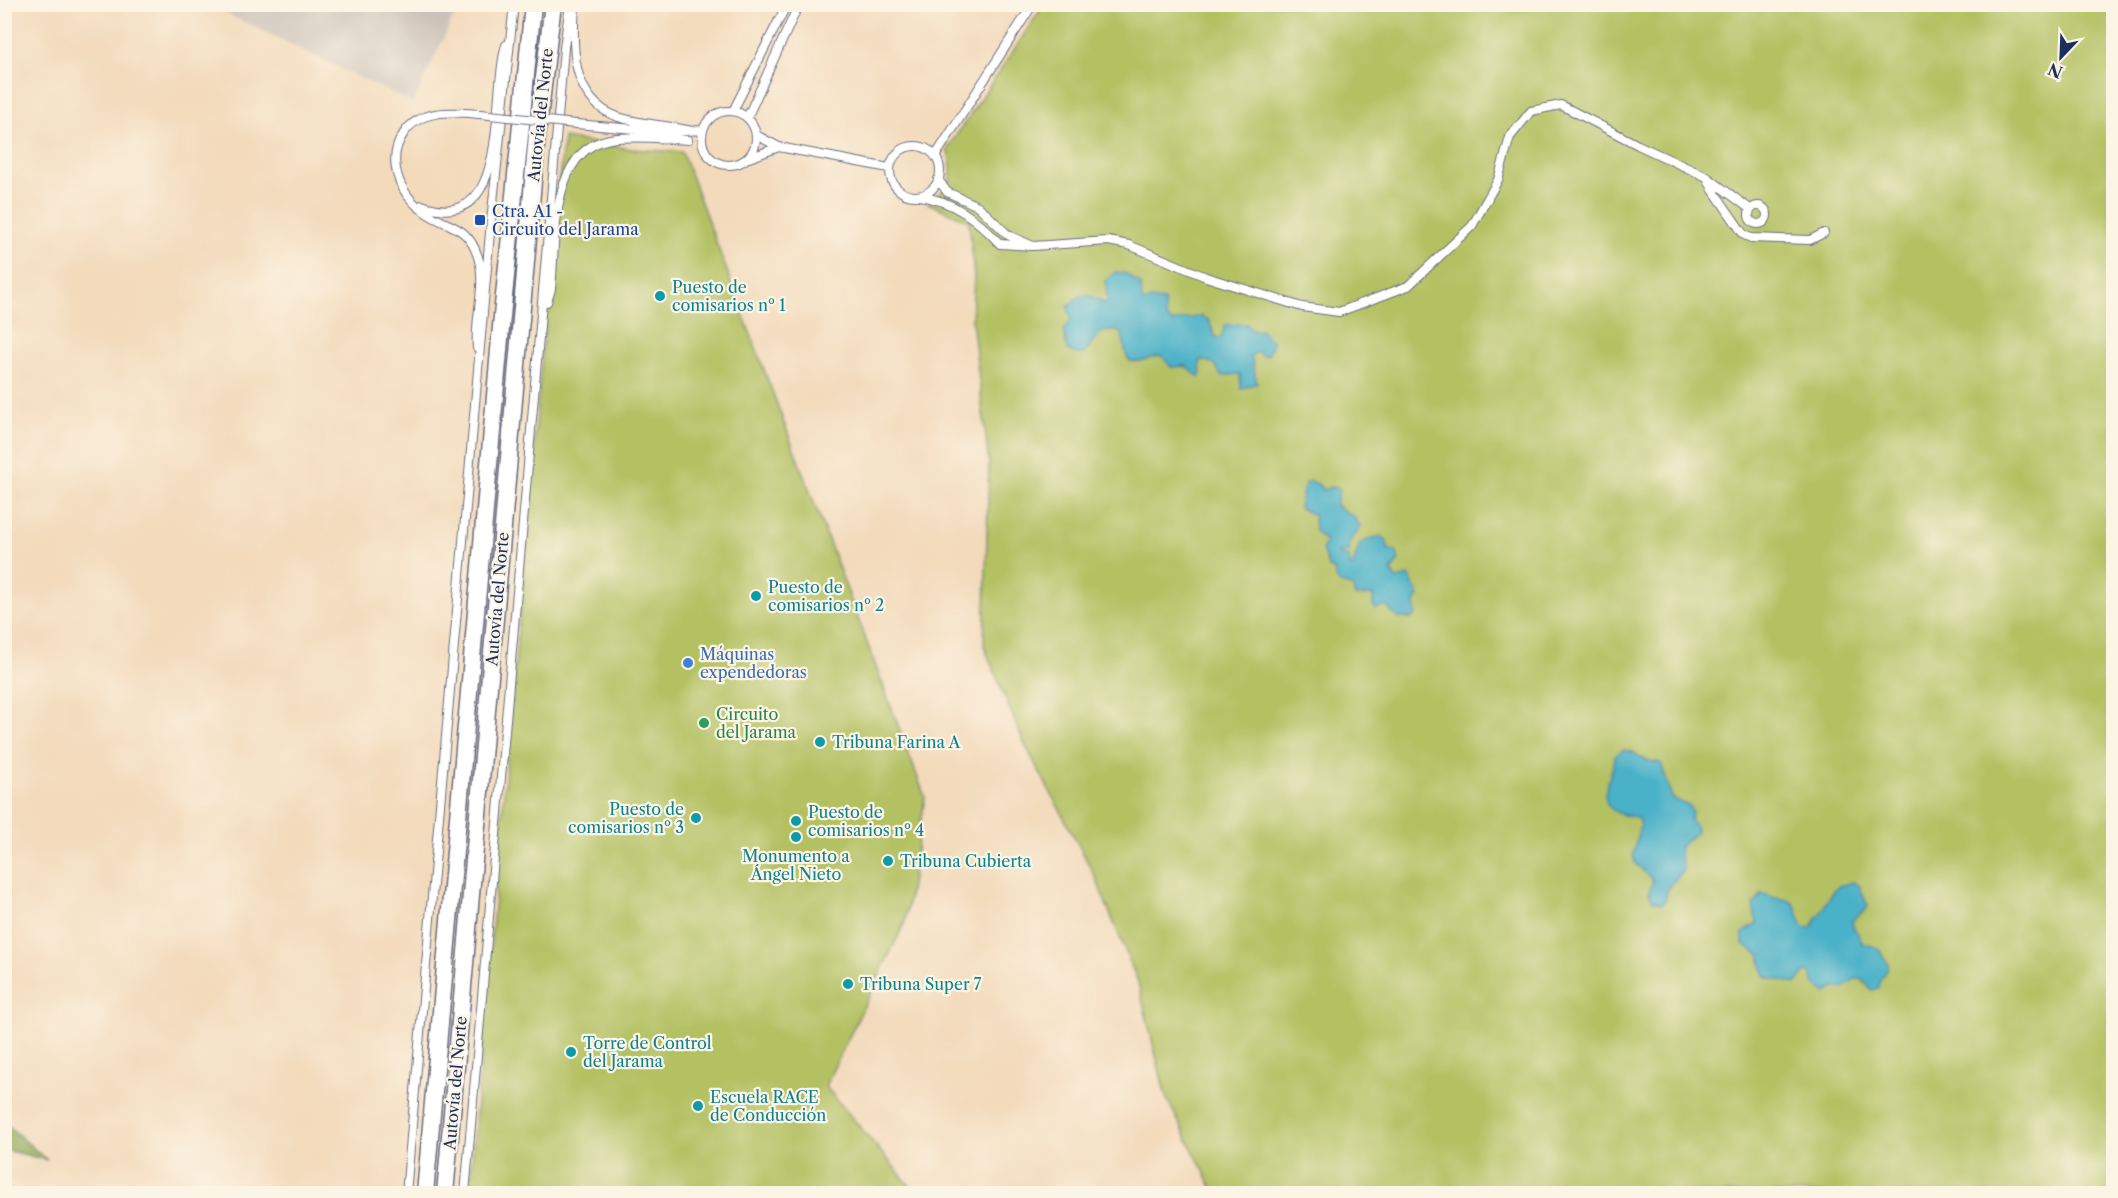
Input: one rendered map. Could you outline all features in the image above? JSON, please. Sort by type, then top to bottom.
[{"type":"highway","name":"Autovía del Norte","points":[[425,1194],[502,316],[533,4]]},
{"type":"highway","name":"Autovía del Norte","points":[[445,1194],[536,147],[553,4]]},
{"type":"street","points":[[406,1194],[514,4]]},
{"type":"street","points":[[465,1194],[564,48],[570,4]]},
{"type":"street","points":[[575,4],[573,55],[577,72],[593,99],[615,116],[687,130]]},
{"type":"street","points":[[733,111],[787,4]]},
{"type":"street","points":[[747,118],[799,4]]},
{"type":"street","points":[[936,155],[1033,4]]},
{"type":"street","points":[[416,203],[441,210],[460,208],[477,196],[483,187],[491,160],[502,56],[511,28]]},
{"type":"street","points":[[920,196],[933,189],[941,173],[936,155],[924,146],[908,146],[892,158],[890,177],[898,190],[910,196],[935,198],[962,210],[980,222],[997,241],[1007,246],[1108,241],[1129,245],[1223,283],[1302,308],[1339,312],[1408,286],[1472,226],[1498,180],[1510,136],[1531,111],[1561,105],[1638,145],[1707,177],[1750,209]]},
{"type":"street","points":[[779,147],[733,165],[718,164],[711,160],[703,147],[703,130],[714,115],[733,111],[747,118],[756,135],[779,147],[890,168]]},
{"type":"street","points":[[479,373],[475,331],[480,270],[478,258],[462,232],[449,222],[426,213],[399,183],[395,162],[396,149],[406,129],[424,116],[437,113],[480,114],[669,132],[703,130]]},
{"type":"street","points":[[669,132],[703,147]]},
{"type":"street","points":[[746,160],[752,153],[756,135]]},
{"type":"street","points":[[542,317],[551,289],[562,186],[577,157],[588,148],[607,140],[688,140]]},
{"type":"street","points":[[1707,177],[1713,190],[1744,235],[1751,238],[1810,240],[1824,233]]},
{"type":"street","points":[[938,179],[947,192],[978,206],[1008,235]]},
{"type":"street","points":[[1750,209],[1759,205],[1765,208],[1767,215],[1765,220],[1755,224]]},
{"type":"street","points":[[1750,209],[1749,220],[1755,224]]},
{"type":"street","points":[[1751,238],[1755,224]]},
{"type":"street","points":[[997,241],[1000,234],[1008,235],[1033,246]]},
{"type":"shaded area","points":[[459,4],[413,103],[208,5]]},
{"type":"green space","points":[[1044,5],[2113,5],[2113,1193],[1215,1193],[1166,1097],[1138,982],[1094,874],[1023,741],[984,646],[989,464],[972,319],[974,276],[969,221],[928,203],[942,191],[951,175],[947,149]]},
{"type":"green space","name":"Circuito del Jarama","points":[[564,138],[631,149],[682,152],[925,797],[905,922],[825,1086],[916,1193],[469,1194],[553,228]]},
{"type":"green space","points":[[5,1123],[47,1160],[5,1150]]},
{"type":"water","points":[[1115,272],[1125,273],[1141,285],[1142,300],[1145,302],[1151,299],[1164,301],[1166,317],[1172,322],[1200,316],[1209,320],[1215,337],[1221,338],[1225,325],[1247,324],[1254,331],[1261,330],[1273,342],[1269,354],[1264,356],[1257,352],[1251,356],[1257,383],[1241,389],[1240,374],[1221,376],[1215,364],[1203,360],[1200,362],[1201,375],[1199,377],[1186,366],[1171,367],[1162,356],[1130,361],[1126,355],[1122,334],[1115,331],[1106,331],[1099,335],[1084,354],[1067,350],[1064,330],[1071,320],[1068,307],[1077,298],[1085,295],[1104,303],[1108,301],[1105,281]]},
{"type":"water","points":[[1309,481],[1318,484],[1323,490],[1331,487],[1339,489],[1336,506],[1353,516],[1361,527],[1350,541],[1349,551],[1337,553],[1349,557],[1350,567],[1353,565],[1360,543],[1380,536],[1386,540],[1389,550],[1396,551],[1399,560],[1391,571],[1396,579],[1409,576],[1419,596],[1415,602],[1416,614],[1412,618],[1397,618],[1386,606],[1376,609],[1373,606],[1373,595],[1355,596],[1353,587],[1338,582],[1334,571],[1328,566],[1322,549],[1326,542],[1315,531],[1314,515],[1299,508],[1305,483]]},
{"type":"water","points":[[1623,750],[1633,752],[1645,760],[1661,763],[1672,798],[1689,806],[1692,811],[1690,820],[1696,826],[1696,833],[1681,845],[1679,852],[1683,870],[1669,887],[1662,904],[1652,900],[1649,893],[1653,880],[1635,863],[1633,855],[1640,824],[1637,818],[1618,813],[1606,802],[1606,787],[1615,756]]},
{"type":"water","points":[[1853,882],[1859,885],[1868,907],[1852,921],[1854,927],[1862,943],[1878,948],[1888,964],[1887,971],[1880,980],[1879,988],[1872,990],[1861,979],[1855,979],[1842,989],[1837,987],[1826,993],[1815,985],[1810,973],[1805,972],[1796,984],[1766,977],[1761,966],[1761,955],[1743,944],[1743,932],[1757,924],[1753,906],[1762,894],[1790,901],[1796,907],[1804,927],[1811,928],[1838,886]]},
{"type":"place","name":"Ctra. A1 - Circuito del Jarama","points":[[480,220]]},
{"type":"place","name":"Puesto de comisarios nº 1","points":[[660,296]]},
{"type":"place","name":"Puesto de comisarios nº 2","points":[[756,596]]},
{"type":"place","name":"Máquinas expendedoras","points":[[688,663]]},
{"type":"place","name":"Circuito del Jarama","points":[[704,723]]},
{"type":"place","name":"Tribuna Farina A","points":[[820,742]]},
{"type":"place","name":"Puesto de comisarios nº 3","points":[[696,818]]},
{"type":"place","name":"Puesto de comisarios nº 4","points":[[796,821]]},
{"type":"place","name":"Monumento a Ángel Nieto","points":[[796,837]]},
{"type":"place","name":"Tribuna Cubierta","points":[[888,861]]},
{"type":"place","name":"Tribuna Super 7","points":[[848,984]]},
{"type":"place","name":"Torre de Control del Jarama","points":[[571,1052]]},
{"type":"place","name":"Escuela RACE de Conducción","points":[[698,1106]]}]
